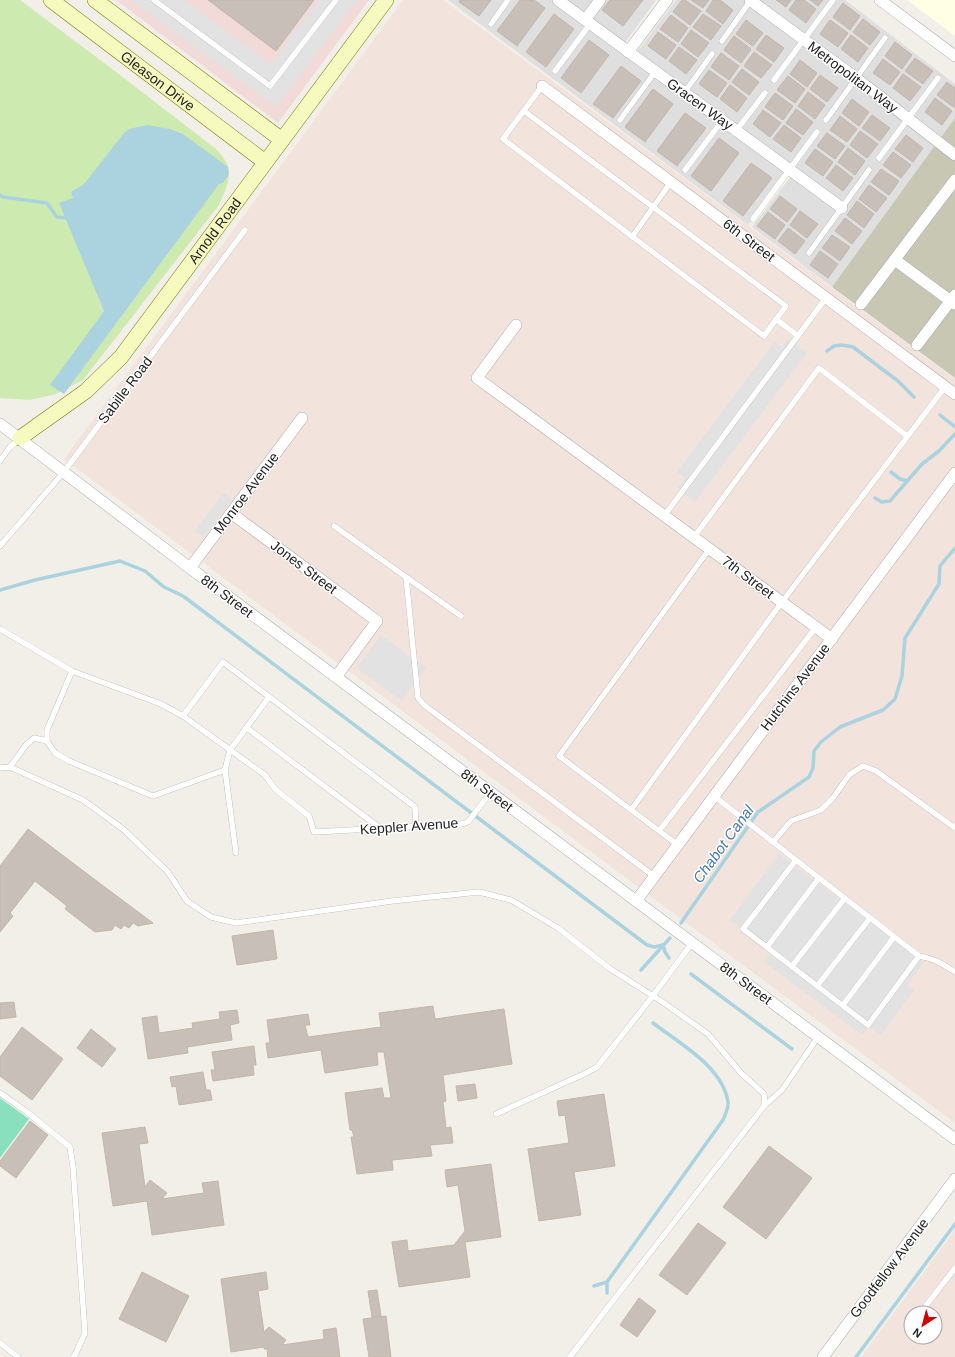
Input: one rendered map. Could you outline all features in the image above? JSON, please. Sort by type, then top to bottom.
[{"type":"street","name":"Gleason Drive","points":[[51,0],[266,162]]},
{"type":"street","name":"Gleason Drive","points":[[95,0],[282,140]]},
{"type":"street","name":"Arnold Road","points":[[20,438],[86,391],[121,357],[386,0]]},
{"type":"street","name":"Gracen Way","points":[[558,0],[842,208]]},
{"type":"street","points":[[588,22],[600,0]]},
{"type":"street","points":[[628,52],[667,0]]},
{"type":"street","name":"Metropolitan Way","points":[[751,0],[856,78],[955,155]]},
{"type":"street","points":[[880,0],[955,56]]},
{"type":"street","name":"6th Street","points":[[542,86],[955,394]]},
{"type":"street","points":[[861,304],[955,180]]},
{"type":"street","points":[[895,260],[954,300],[917,345]]},
{"type":"street","name":"7th Street","points":[[516,325],[477,378],[832,638]]},
{"type":"street","name":"Monroe Avenue","points":[[190,568],[302,418]]},
{"type":"street","name":"8th Street","points":[[0,424],[20,438],[63,473],[490,793],[955,1139]]},
{"type":"street","name":"Hutchins Avenue","points":[[636,901],[955,473]]},
{"type":"street","name":"Jones Street","points":[[231,513],[377,621],[336,677]]},
{"type":"street","name":"Goodfellow Avenue","points":[[823,1357],[955,1179]]},
{"type":"lane","points":[[154,0],[270,86],[336,0]]},
{"type":"lane","points":[[490,24],[508,0]]},
{"type":"lane","points":[[722,41],[751,0]]},
{"type":"lane","points":[[774,80],[833,0]]},
{"type":"lane","points":[[555,71],[588,22]]},
{"type":"lane","points":[[826,120],[885,38]]},
{"type":"lane","points":[[684,92],[712,54]]},
{"type":"lane","points":[[620,120],[655,72]]},
{"type":"lane","points":[[879,158],[938,78]]},
{"type":"lane","points":[[524,111],[786,306],[764,336],[503,139],[542,86]]},
{"type":"lane","points":[[736,131],[765,93]]},
{"type":"lane","points":[[685,170],[722,121]]},
{"type":"lane","points":[[753,219],[817,132]]},
{"type":"lane","points":[[808,253],[869,170]]},
{"type":"lane","points":[[632,237],[671,182]]},
{"type":"lane","name":"Sabille Road","points":[[0,546],[63,473],[245,230]]},
{"type":"lane","points":[[664,516],[826,298]]},
{"type":"lane","points":[[776,319],[798,336]]},
{"type":"lane","points":[[694,537],[819,368],[908,436]]},
{"type":"lane","points":[[631,810],[782,602],[945,387]]},
{"type":"lane","points":[[0,461],[10,447],[20,438]]},
{"type":"lane","points":[[334,526],[461,616]]},
{"type":"lane","points":[[678,845],[559,756],[710,548]]},
{"type":"lane","points":[[406,577],[418,698],[424,706],[654,876]]},
{"type":"lane","points":[[659,831],[816,627]]},
{"type":"lane","points":[[0,629],[72,671],[161,704],[183,716],[230,750]]},
{"type":"lane","points":[[183,716],[224,662],[415,807],[416,827]]},
{"type":"lane","points":[[72,671],[46,730],[47,741],[55,753],[68,761],[153,796],[225,770]]},
{"type":"lane","points":[[236,853],[225,770],[230,750],[269,696]]},
{"type":"lane","points":[[247,728],[380,828]]},
{"type":"lane","points":[[10,767],[26,744],[34,738],[47,741]]},
{"type":"lane","name":"Keppler Avenue","points":[[230,750],[265,775],[276,790],[309,816],[314,832],[462,824],[468,822],[490,793]]},
{"type":"lane","points":[[773,842],[792,821],[821,810],[833,798],[849,775],[862,766],[876,771],[955,828]]},
{"type":"lane","points":[[0,768],[10,767],[83,800],[123,830],[168,872],[187,902],[211,917],[236,923],[392,901],[478,892],[511,900],[558,928],[609,968],[652,997],[664,1003],[708,1034],[741,1073],[764,1094],[765,1106]]},
{"type":"lane","points":[[714,796],[919,956],[930,957],[955,972]]},
{"type":"lane","points":[[796,860],[743,929],[868,1025],[919,956]]},
{"type":"lane","points":[[767,947],[819,878]]},
{"type":"lane","points":[[792,966],[845,898]]},
{"type":"lane","points":[[817,986],[870,918]]},
{"type":"lane","points":[[843,1005],[894,937]]},
{"type":"lane","points":[[496,1114],[584,1074],[597,1066],[652,997],[692,943]]},
{"type":"lane","points":[[570,1357],[765,1106],[782,1090],[818,1037]]},
{"type":"lane","points":[[0,1093],[27,1112],[70,1148],[73,1167],[85,1333],[73,1357]]},
{"type":"lane","points":[[927,1305],[955,1268]]},
{"type":"lane","points":[[0,1343],[18,1357]]},
{"type":"shaded area","points":[[116,0],[369,0],[278,123]]},
{"type":"shaded area","points":[[131,0],[184,0],[271,64],[319,0],[357,0],[276,107]]},
{"type":"shaded area","points":[[403,0],[443,0],[955,379],[955,1123],[64,459]]},
{"type":"shaded area","points":[[448,0],[656,0],[619,51],[787,174],[748,225]]},
{"type":"shaded area","points":[[676,0],[845,0],[955,84],[955,118],[832,287],[752,227],[795,171],[637,52]]},
{"type":"shaded area","points":[[907,0],[955,0],[955,36]]},
{"type":"shaded area","points":[[955,118],[955,378],[832,287]]},
{"type":"shaded area","points":[[788,339],[807,353],[695,502],[677,488],[685,478],[677,472],[775,341],[782,347]]},
{"type":"shaded area","points":[[224,493],[232,499],[204,537],[195,531]]},
{"type":"shaded area","points":[[381,635],[426,668],[402,701],[357,668]]},
{"type":"shaded area","points":[[779,854],[924,962],[907,985],[914,990],[881,1035],[869,1026],[862,1035],[764,962],[772,952],[730,920]]},
{"type":"shaded area","points":[[955,1230],[955,1357],[861,1357]]},
{"type":"green space","points":[[0,0],[20,0],[107,65],[216,149],[225,160],[229,173],[226,190],[219,205],[83,380],[56,394],[30,400],[0,398]]},
{"type":"green space","points":[[0,1098],[29,1119],[0,1158]]},
{"type":"water","points":[[147,125],[170,129],[183,134],[228,167],[229,174],[223,183],[219,184],[64,394],[50,385],[104,311],[59,203],[73,198],[71,192],[84,184],[124,133],[129,129]]},
{"type":"building","points":[[208,0],[314,0],[276,51]]},
{"type":"building","points":[[460,0],[491,0],[479,16],[459,2]]},
{"type":"building","points":[[520,0],[534,0],[545,8],[517,46],[497,31]]},
{"type":"building","points":[[610,0],[643,0],[623,26],[602,10]]},
{"type":"building","points":[[682,0],[685,0],[701,11],[690,25],[673,12]]},
{"type":"building","points":[[691,0],[709,0],[703,8]]},
{"type":"building","points":[[713,0],[720,0],[733,10],[723,24],[706,11]]},
{"type":"building","points":[[776,0],[791,0],[786,7]]},
{"type":"building","points":[[796,0],[804,0],[816,9],[806,23],[789,10]]},
{"type":"building","points":[[810,0],[823,0],[818,6]]},
{"type":"building","points":[[843,3],[860,16],[850,30],[833,17]]},
{"type":"building","points":[[554,14],[574,29],[546,67],[526,52]]},
{"type":"building","points":[[703,14],[721,26],[711,40],[693,27]]},
{"type":"building","points":[[671,15],[688,28],[678,42],[660,29]]},
{"type":"building","points":[[863,19],[880,32],[870,45],[853,32]]},
{"type":"building","points":[[746,20],[763,33],[753,46],[736,34]]},
{"type":"building","points":[[830,20],[848,33],[838,47],[820,34]]},
{"type":"building","points":[[691,30],[709,43],[698,57],[681,44]]},
{"type":"building","points":[[658,32],[676,45],[666,59],[648,46]]},
{"type":"building","points":[[766,35],[784,48],[774,62],[756,49]]},
{"type":"building","points":[[851,35],[868,48],[858,62],[841,49]]},
{"type":"building","points":[[734,36],[751,49],[741,63],[724,50]]},
{"type":"building","points":[[589,40],[609,55],[581,93],[561,78]]},
{"type":"building","points":[[895,42],[912,55],[902,69],[885,56]]},
{"type":"building","points":[[679,47],[697,60],[686,74],[669,61]]},
{"type":"building","points":[[754,52],[772,65],[761,78],[744,66]]},
{"type":"building","points":[[721,53],[739,66],[729,80],[711,67]]},
{"type":"building","points":[[915,58],[933,71],[923,84],[905,71]]},
{"type":"building","points":[[883,59],[900,72],[890,85],[873,73]]},
{"type":"building","points":[[800,60],[817,73],[807,87],[790,74]]},
{"type":"building","points":[[621,66],[641,81],[613,118],[593,104]]},
{"type":"building","points":[[742,69],[759,82],[749,95],[732,82]]},
{"type":"building","points":[[709,70],[727,83],[717,97],[699,84]]},
{"type":"building","points":[[903,74],[921,87],[910,101],[893,88]]},
{"type":"building","points":[[820,75],[838,88],[827,102],[810,89]]},
{"type":"building","points":[[788,76],[805,89],[795,103],[777,90]]},
{"type":"building","points":[[947,82],[955,88],[955,108],[937,95]]},
{"type":"building","points":[[730,85],[747,98],[737,112],[720,99]]},
{"type":"building","points":[[653,89],[673,104],[645,142],[625,127]]},
{"type":"building","points":[[808,92],[825,105],[815,119],[798,106]]},
{"type":"building","points":[[775,93],[793,106],[783,120],[765,107]]},
{"type":"building","points":[[935,98],[952,111],[942,125],[925,112]]},
{"type":"building","points":[[852,99],[869,112],[859,126],[842,113]]},
{"type":"building","points":[[796,109],[813,122],[803,135],[786,123]]},
{"type":"building","points":[[763,110],[781,123],[770,137],[753,124]]},
{"type":"building","points":[[685,113],[706,128],[677,166],[657,151]]},
{"type":"building","points":[[872,115],[890,128],[880,141],[862,128]]},
{"type":"building","points":[[840,116],[857,129],[847,142],[830,130]]},
{"type":"building","points":[[784,125],[801,138],[791,152],[773,139]]},
{"type":"building","points":[[860,131],[878,144],[867,158],[850,145]]},
{"type":"building","points":[[827,133],[845,146],[835,159],[817,146]]},
{"type":"building","points":[[906,135],[923,148],[913,162],[895,149]]},
{"type":"building","points":[[719,138],[739,153],[711,191],[691,176]]},
{"type":"building","points":[[848,148],[865,161],[855,175],[838,162]]},
{"type":"building","points":[[815,149],[833,162],[823,176],[805,163]]},
{"type":"building","points":[[893,152],[911,165],[901,178],[883,165]]},
{"type":"building","points":[[751,163],[772,178],[743,216],[723,201]]},
{"type":"building","points":[[836,165],[853,178],[843,191],[826,178]]},
{"type":"building","points":[[881,169],[899,181],[889,195],[871,182]]},
{"type":"building","points":[[869,185],[887,198],[876,212],[859,199]]},
{"type":"building","points":[[780,196],[797,209],[787,222],[770,209]]},
{"type":"building","points":[[857,201],[874,214],[864,228],[847,215]]},
{"type":"building","points":[[800,211],[818,224],[807,238],[790,225]]},
{"type":"building","points":[[768,212],[785,225],[775,239],[757,226]]},
{"type":"building","points":[[845,218],[862,231],[852,244],[835,231]]},
{"type":"building","points":[[788,228],[805,241],[795,254],[778,241]]},
{"type":"building","points":[[832,235],[850,247],[840,261],[822,248]]},
{"type":"building","points":[[820,251],[838,264],[828,278],[810,265]]},
{"type":"building","points":[[28,829],[153,923],[138,926],[133,923],[129,928],[124,925],[121,929],[115,925],[112,930],[95,932],[65,909],[67,906],[35,881],[10,913],[13,916],[0,932],[0,866]]},
{"type":"building","points":[[273,930],[277,959],[237,965],[232,936]]},
{"type":"building","points":[[14,1002],[16,1017],[0,1019],[0,1003]]},
{"type":"building","points":[[433,1006],[435,1019],[504,1009],[512,1064],[443,1075],[446,1101],[443,1102],[446,1128],[451,1127],[453,1143],[430,1145],[432,1156],[392,1160],[393,1170],[357,1174],[351,1137],[354,1137],[352,1130],[350,1130],[345,1093],[382,1088],[384,1098],[391,1098],[384,1052],[377,1052],[378,1065],[325,1073],[321,1050],[268,1058],[266,1043],[270,1043],[267,1020],[308,1014],[310,1025],[305,1025],[308,1037],[381,1027],[379,1013]]},
{"type":"building","points":[[237,1010],[239,1023],[230,1025],[232,1040],[187,1047],[188,1053],[148,1059],[142,1018],[157,1016],[159,1033],[193,1028],[192,1023],[220,1019],[219,1012]]},
{"type":"building","points":[[22,1027],[63,1059],[32,1100],[0,1076],[0,1057]]},
{"type":"building","points":[[91,1029],[116,1049],[102,1067],[77,1048]]},
{"type":"building","points":[[254,1046],[256,1065],[253,1065],[254,1075],[213,1081],[211,1070],[215,1070],[212,1052]]},
{"type":"building","points":[[203,1072],[206,1090],[210,1090],[212,1100],[179,1105],[176,1086],[172,1087],[170,1077]]},
{"type":"building","points":[[475,1084],[477,1098],[458,1101],[456,1086]]},
{"type":"building","points":[[604,1094],[615,1166],[574,1172],[581,1215],[539,1221],[528,1149],[569,1143],[565,1115],[559,1116],[557,1101]]},
{"type":"building","points":[[30,1121],[48,1135],[16,1178],[0,1166],[0,1161]]},
{"type":"building","points":[[145,1127],[148,1143],[139,1144],[145,1187],[150,1180],[167,1193],[162,1199],[204,1193],[202,1183],[218,1181],[224,1225],[152,1235],[147,1201],[113,1206],[102,1133]]},
{"type":"building","points":[[769,1146],[812,1178],[766,1239],[723,1207]]},
{"type":"building","points":[[491,1164],[501,1237],[465,1242],[470,1277],[399,1287],[392,1242],[407,1240],[408,1251],[454,1245],[465,1231],[458,1185],[447,1187],[445,1170]]},
{"type":"building","points":[[698,1223],[726,1243],[687,1295],[659,1275]]},
{"type":"building","points":[[142,1272],[189,1296],[166,1342],[119,1319]]},
{"type":"building","points":[[266,1272],[268,1289],[258,1291],[264,1332],[269,1327],[286,1340],[282,1345],[324,1339],[323,1330],[336,1328],[340,1357],[268,1357],[267,1349],[264,1349],[264,1347],[231,1352],[221,1279]]},
{"type":"building","points":[[377,1290],[381,1316],[372,1317],[368,1291]]},
{"type":"building","points":[[639,1298],[656,1311],[637,1337],[620,1325]]},
{"type":"building","points":[[386,1316],[391,1357],[369,1357],[363,1319]]},
{"type":"waterway","points":[[0,195],[3,197],[47,203],[57,217],[68,218]]},
{"type":"waterway","points":[[827,351],[834,346],[842,345],[853,347],[898,381],[914,397]]},
{"type":"waterway","points":[[940,415],[955,427]]},
{"type":"waterway","points":[[875,498],[882,502],[890,501],[922,464],[939,451],[955,434]]},
{"type":"waterway","points":[[891,472],[900,479],[907,481]]},
{"type":"waterway","name":"Chabot Canal","points":[[681,923],[758,812],[809,777],[813,768],[814,751],[821,742],[840,727],[883,710],[895,699],[902,676],[905,638],[939,584],[940,566],[955,548]]},
{"type":"waterway","points":[[0,590],[35,580],[120,561],[145,571],[164,587],[183,596],[647,945],[654,947],[663,945]]},
{"type":"waterway","points":[[641,970],[670,938]]},
{"type":"waterway","points":[[663,945],[669,958]]},
{"type":"waterway","points":[[691,974],[792,1049]]},
{"type":"waterway","points":[[594,1286],[607,1282],[723,1120],[727,1111],[728,1102],[724,1089],[718,1078],[709,1067],[687,1048],[653,1023]]},
{"type":"waterway","points":[[856,1357],[955,1224]]},
{"type":"waterway","points":[[607,1282],[607,1293]]}]
